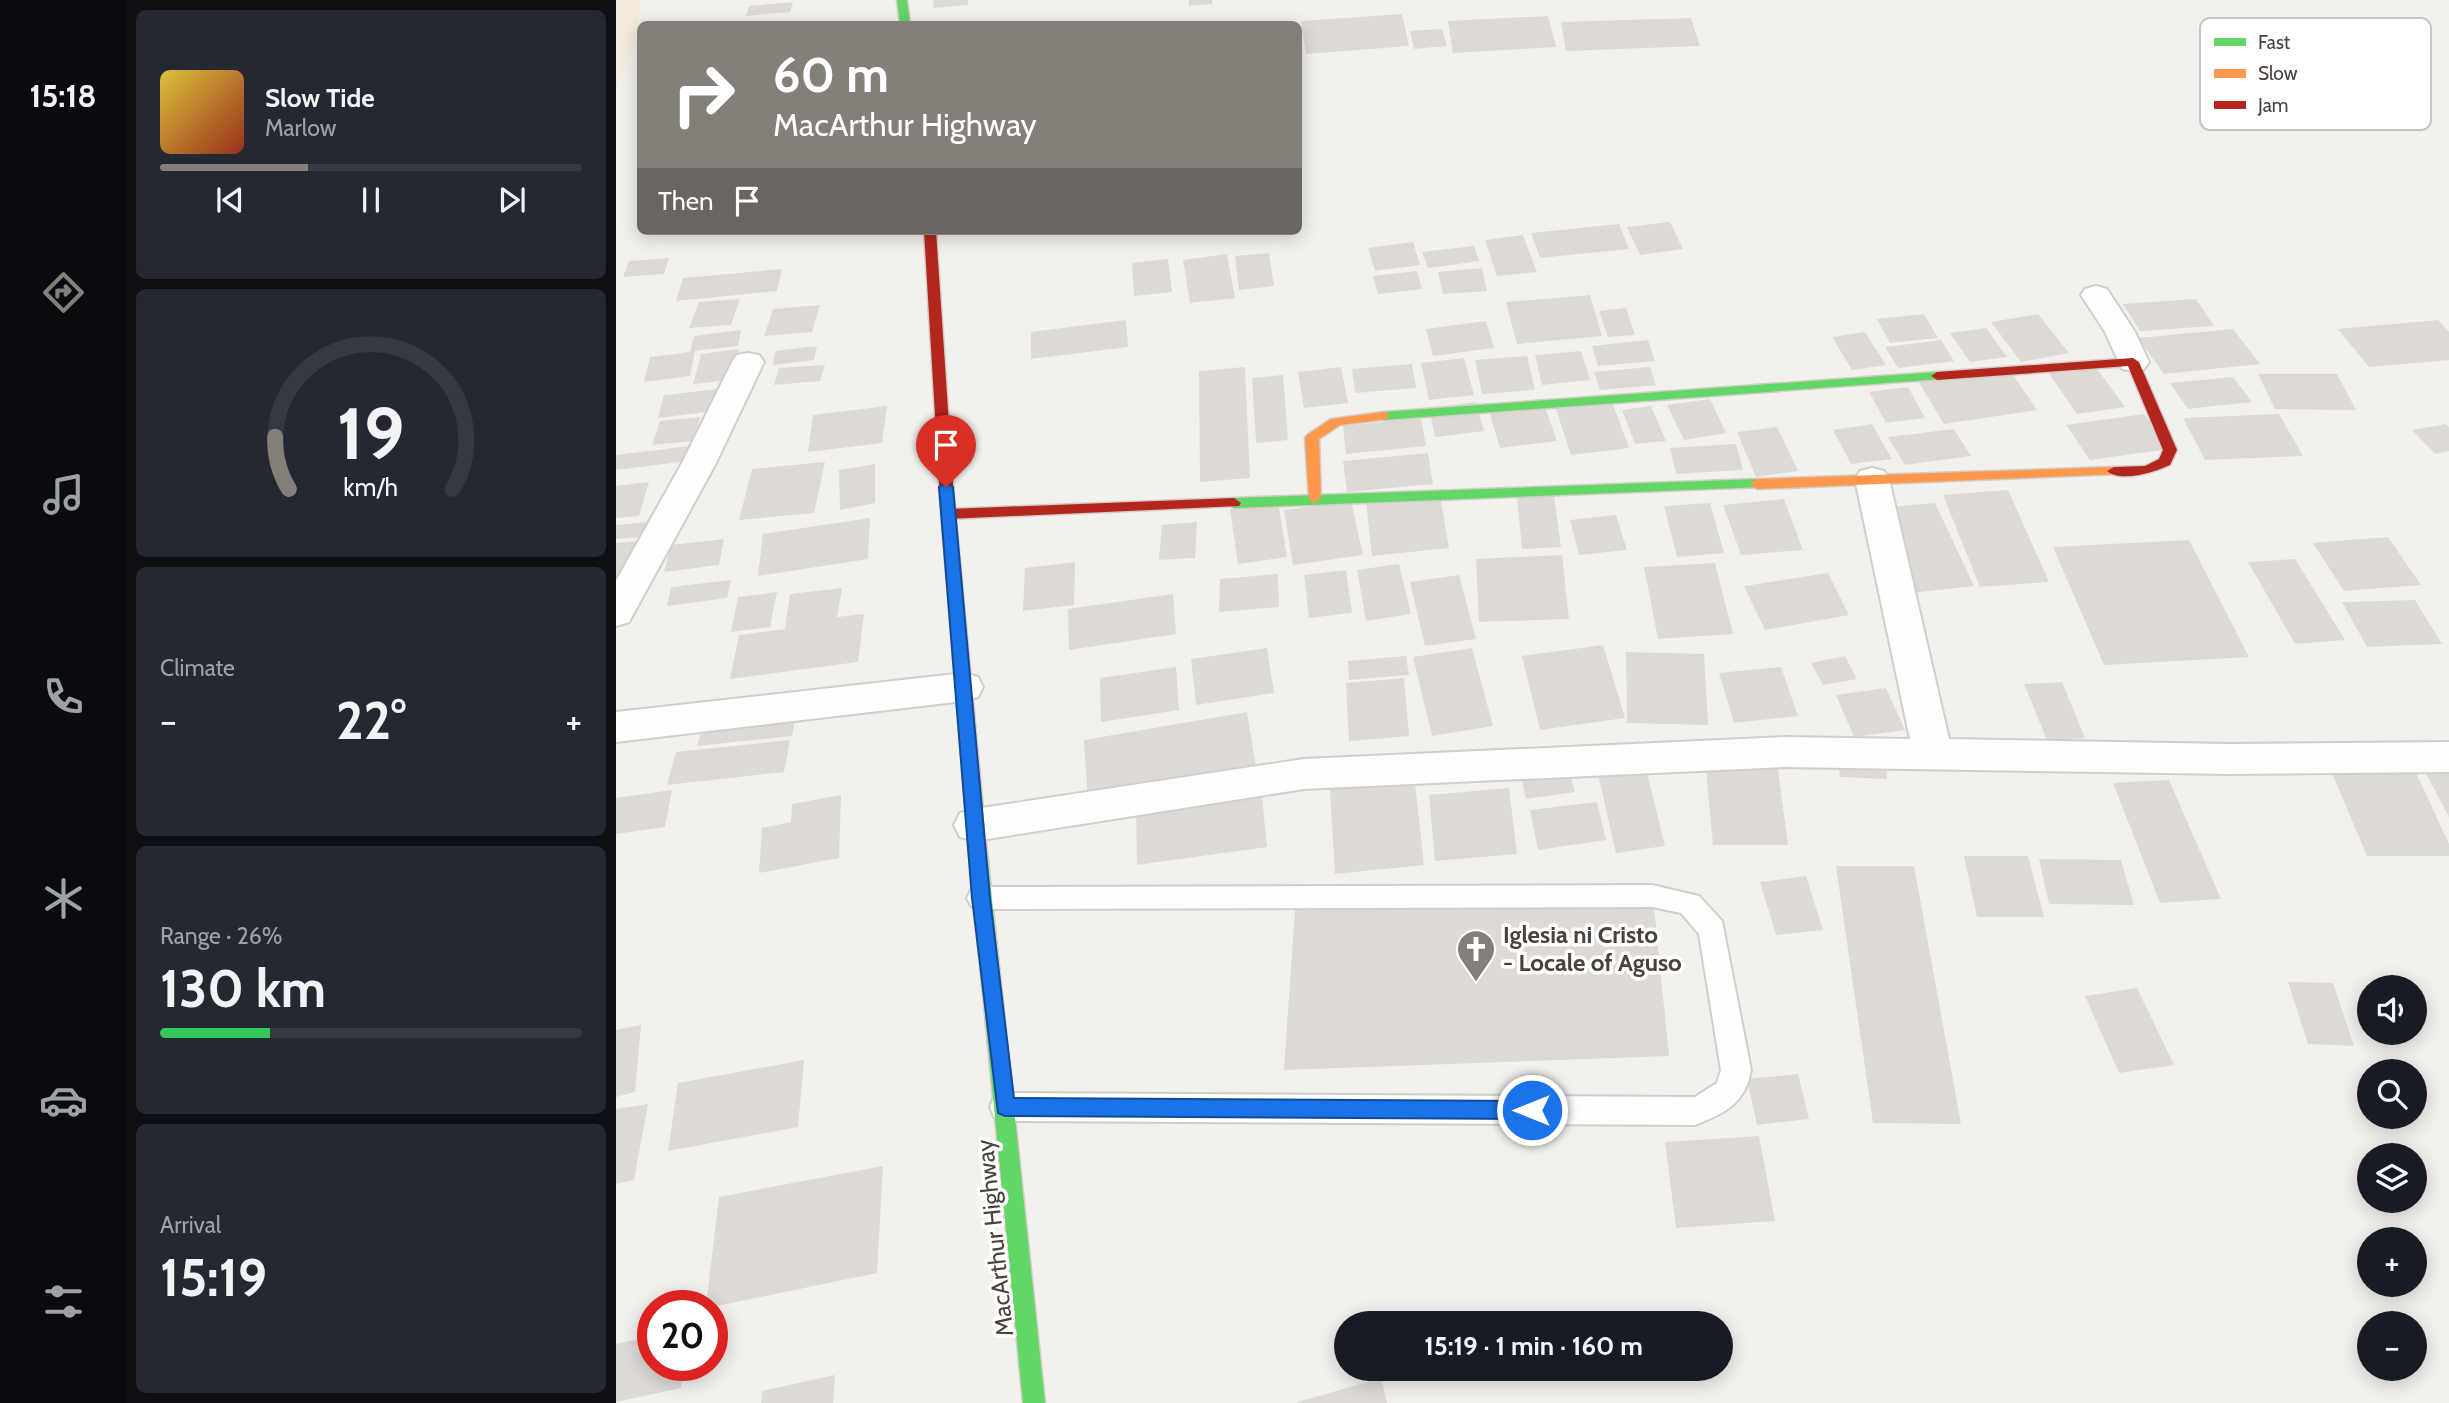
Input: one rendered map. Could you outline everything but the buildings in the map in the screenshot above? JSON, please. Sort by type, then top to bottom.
[{"type":"main road","points":[[902,0],[905,21]]},
{"type":"main road","name":"MacArthur Highway","points":[[931,235],[936,276],[948,514],[981,898],[1034,1403]]},
{"type":"main road","points":[[948,514],[1314,498],[2147,470],[2165,462],[2170,450],[2133,362],[1345,418],[1322,426],[1312,438],[1314,498]]},
{"type":"street","points":[[2096,295],[2120,332],[2133,362]]},
{"type":"street","points":[[616,613],[699,463],[748,362]]},
{"type":"street","points":[[1871,479],[1933,754]]},
{"type":"street","points":[[616,727],[964,687]]},
{"type":"street","points":[[975,825],[1304,774],[1785,752],[2230,759],[2449,757]]},
{"type":"lane","points":[[981,898],[1652,896],[1689,904],[1712,929],[1736,1070],[1734,1085],[1724,1101],[1695,1111],[1005,1107]]},
{"type":"sand","points":[[616,0],[641,0],[635,41],[616,89]]},
{"type":"traffic: fast","points":[[902,0],[905,21]]},
{"type":"traffic: fast","points":[[1383,416],[1937,376]]},
{"type":"traffic: fast","points":[[1234,503],[1757,484]]},
{"type":"traffic: fast","points":[[978,852],[1034,1403]]},
{"type":"traffic: slow","points":[[1314,498],[1312,438],[1336,422],[1383,416]]},
{"type":"traffic: slow","points":[[1757,484],[2114,471]]},
{"type":"traffic: slow","points":[[947,499],[978,852]]},
{"type":"traffic: jam","points":[[930,235],[947,499]]},
{"type":"traffic: jam","points":[[1937,376],[2133,362],[2170,450],[2165,462],[2147,470],[2114,471]]},
{"type":"traffic: jam","points":[[948,514],[1234,503]]},
{"type":"place","name":"Iglesia ni Cristo - Locale of Aguso","points":[[1476,983]]},
{"type":"route","points":[[946,487],[981,898],[1005,1107],[1532,1110]]}]
